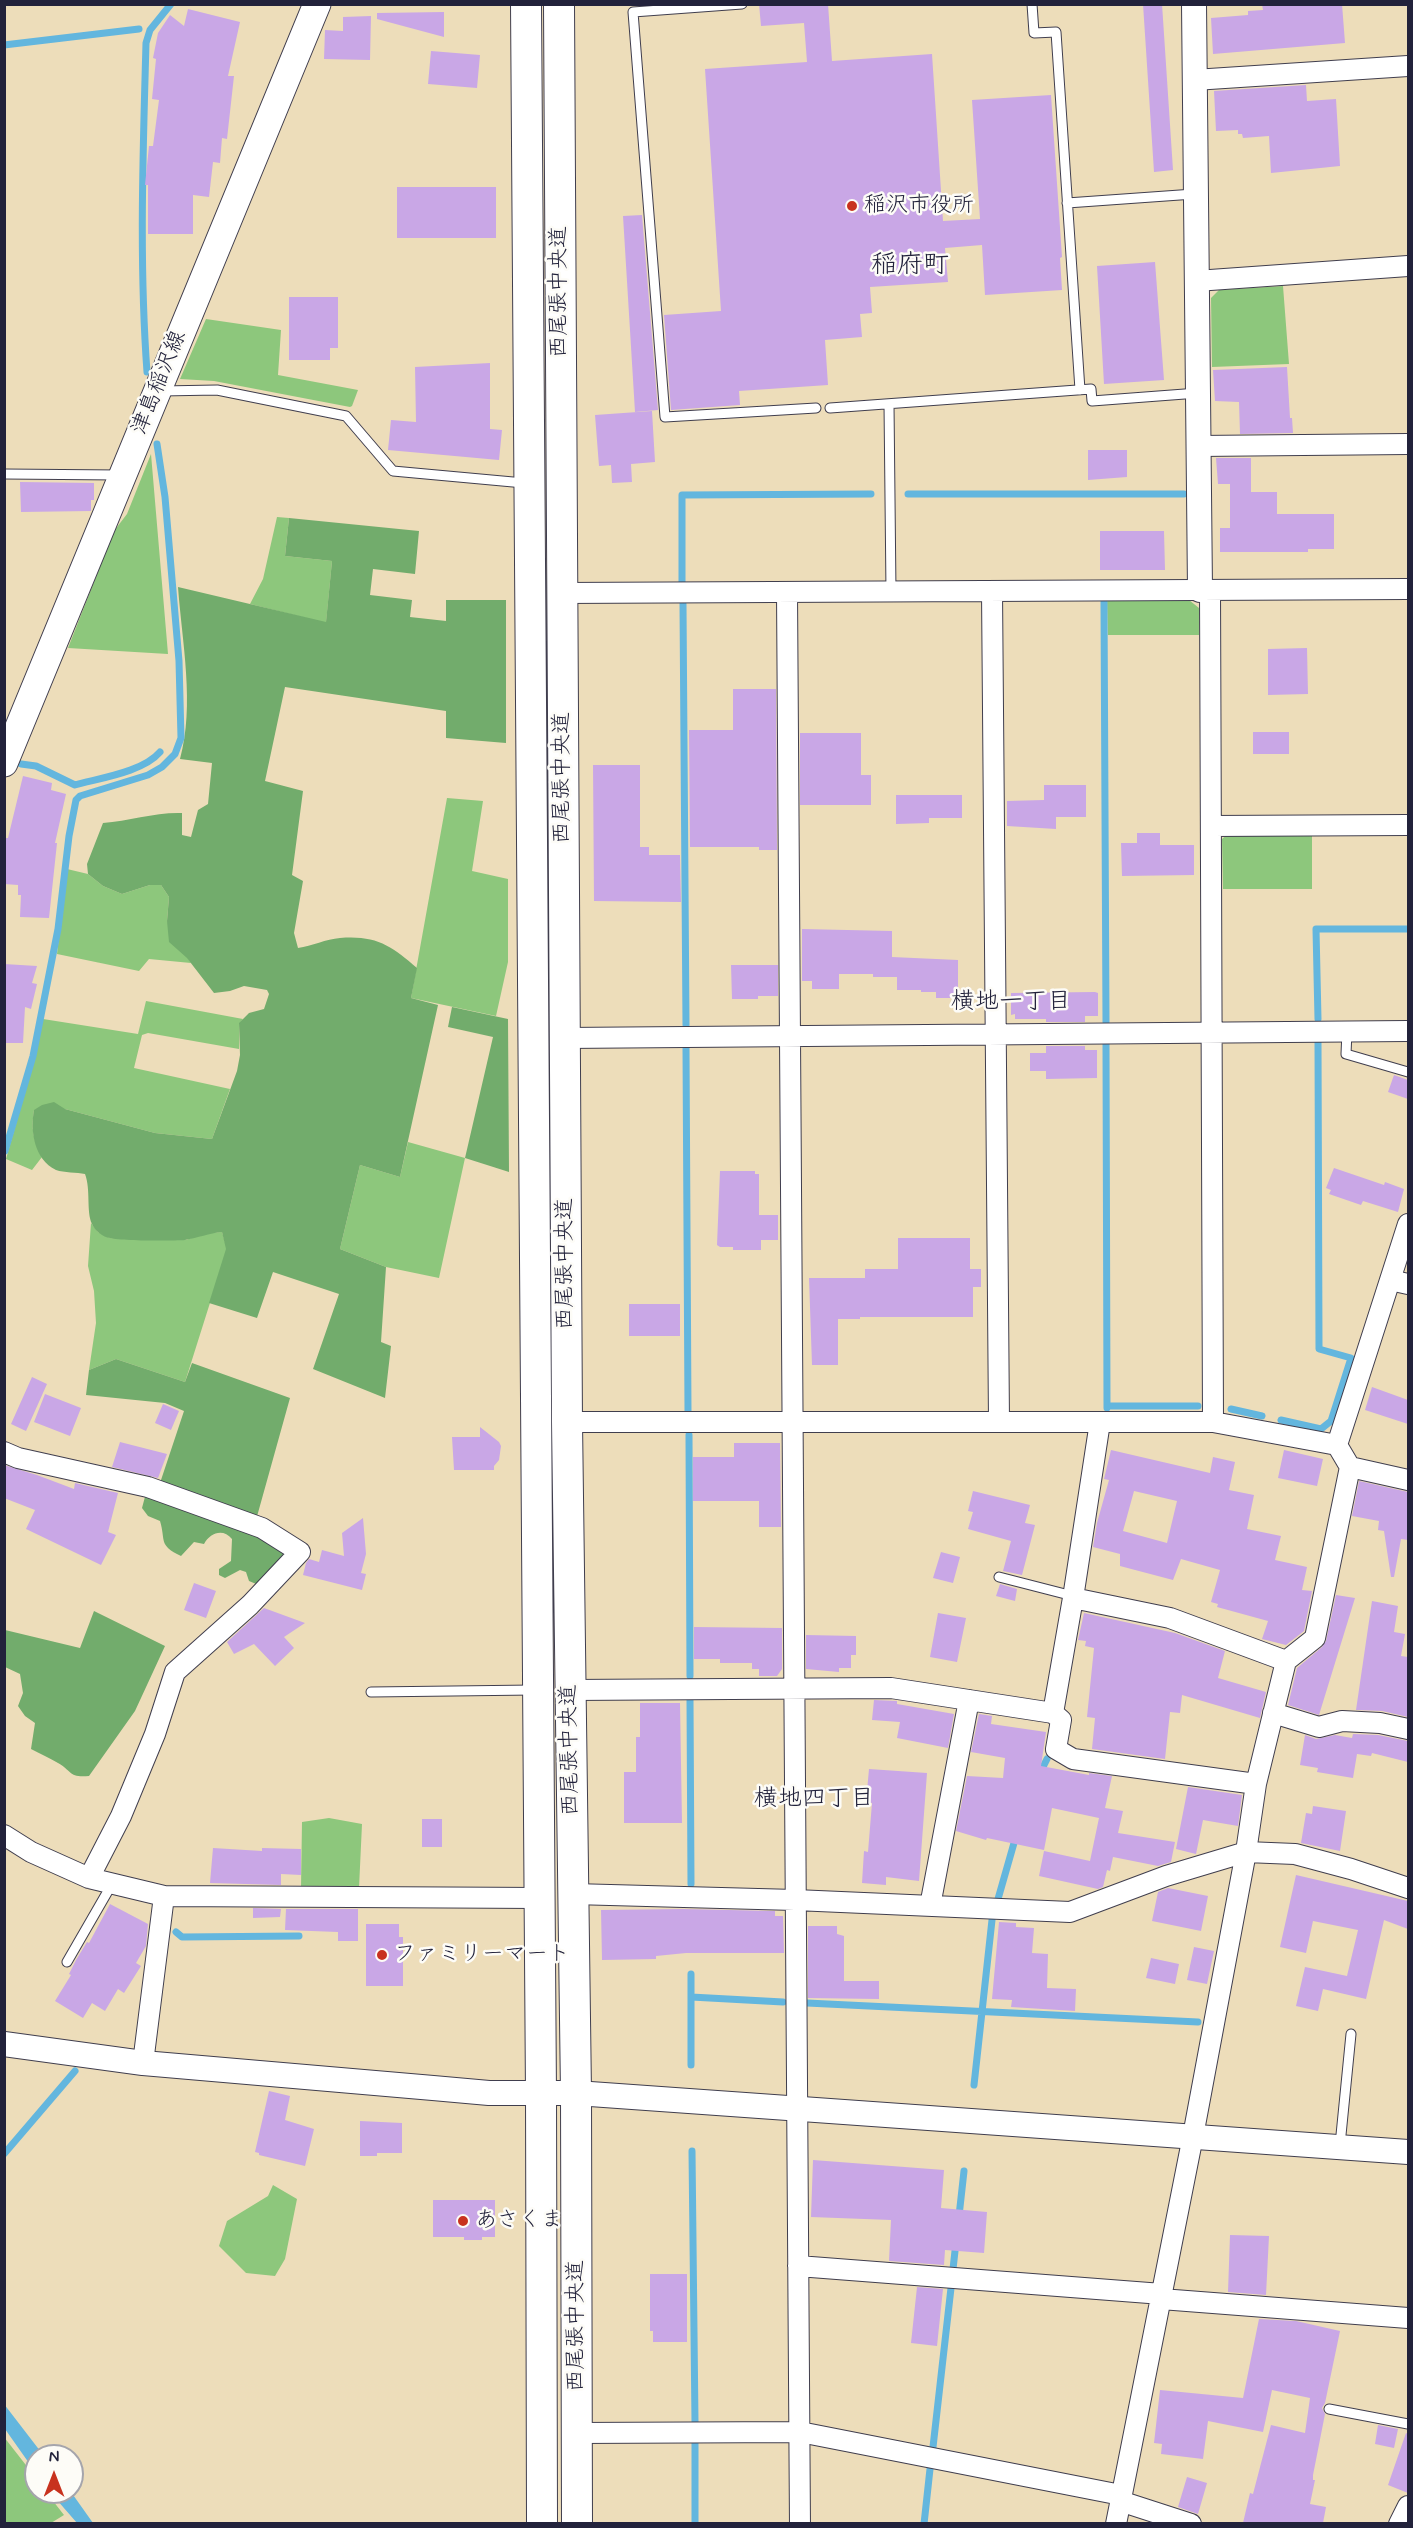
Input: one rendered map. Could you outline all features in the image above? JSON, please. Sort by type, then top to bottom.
[{"type":"main road","name":"津島稲沢線","points":[[4,763],[317,4]]},
{"type":"main road","name":"西尾張中央道","points":[[526,4],[540,1898],[542,2523]]},
{"type":"main road","name":"西尾張中央道","points":[[559,4],[567,1422],[576,2093],[577,2523]]},
{"type":"street","points":[[1194,4],[1198,446],[1205,590],[1211,826],[1213,1422]]},
{"type":"street","points":[[1194,80],[1408,66]]},
{"type":"street","points":[[1196,281],[1408,266]]},
{"type":"street","points":[[1198,446],[1408,444]]},
{"type":"street","points":[[562,593],[1408,589]]},
{"type":"street","points":[[992,591],[999,1422]]},
{"type":"street","points":[[787,592],[800,2523]]},
{"type":"street","points":[[1211,826],[1408,825]]},
{"type":"street","points":[[565,1038],[1408,1031]]},
{"type":"street","points":[[1337,1444],[1399,1282],[1408,1224]]},
{"type":"street","points":[[567,1422],[1213,1422],[1337,1444]]},
{"type":"street","points":[[1053,1713],[1100,1422]]},
{"type":"street","points":[[1116,2523],[1193,2136],[1246,1852],[1256,1784],[1286,1660],[1316,1638],[1350,1467],[1337,1444]]},
{"type":"street","points":[[4,1452],[18,1458],[148,1487],[262,1528],[300,1552],[250,1605],[175,1672],[147,1754],[121,1816],[89,1878]]},
{"type":"street","points":[[1350,1467],[1408,1480]]},
{"type":"street","points":[[1073,1597],[1170,1618],[1286,1660]]},
{"type":"street","points":[[570,1690],[891,1688],[1053,1713],[1061,1720],[1056,1749],[1073,1759],[1256,1784]]},
{"type":"street","points":[[930,1906],[969,1700]]},
{"type":"street","points":[[1273,1713],[1319,1727],[1342,1721],[1380,1723],[1408,1729]]},
{"type":"street","points":[[4,1835],[31,1852],[89,1878],[164,1896],[540,1898]]},
{"type":"street","points":[[573,1894],[795,1900],[1070,1912],[1166,1876],[1246,1852],[1294,1854],[1351,1869],[1408,1888]]},
{"type":"street","points":[[143,2063],[164,1896]]},
{"type":"street","points":[[4,2044],[143,2063],[489,2093],[576,2093],[1408,2152]]},
{"type":"street","points":[[798,2265],[1408,2318]]},
{"type":"street","points":[[577,2433],[800,2432],[1120,2498],[1191,2523]]},
{"type":"street","points":[[1399,2523],[1408,2506]]},
{"type":"lane","points":[[742,4],[633,12],[665,417],[816,408]]},
{"type":"lane","points":[[1032,4],[1034,33],[1056,32],[1080,390]]},
{"type":"lane","points":[[1067,203],[1195,194]]},
{"type":"lane","points":[[830,408],[1091,388],[1092,401],[1198,393]]},
{"type":"lane","points":[[157,391],[217,390],[346,416],[393,471],[530,483]]},
{"type":"lane","points":[[889,404],[891,592]]},
{"type":"lane","points":[[4,474],[123,475]]},
{"type":"lane","points":[[1347,1031],[1346,1054],[1408,1072]]},
{"type":"lane","points":[[999,1577],[1073,1597]]},
{"type":"lane","points":[[371,1692],[538,1690]]},
{"type":"lane","points":[[67,1962],[112,1883]]},
{"type":"lane","points":[[1340,2147],[1351,2034]]},
{"type":"lane","points":[[1329,2409],[1408,2424]]},
{"type":"green space","points":[[1283,286],[1289,364],[1212,367],[1211,298],[1219,290]]},
{"type":"green space","points":[[206,319],[281,330],[278,375],[358,390],[352,406],[214,381],[180,379]]},
{"type":"green space","points":[[151,454],[168,654],[68,648],[114,531],[127,514]]},
{"type":"green space","points":[[277,517],[289,518],[285,556],[332,561],[326,623],[250,604],[263,579]]},
{"type":"green space","points":[[289,518],[419,531],[415,574],[373,569],[370,595],[412,600],[410,617],[446,621],[446,600],[506,600],[506,743],[446,738],[446,711],[285,687],[265,781],[303,791],[292,875],[303,881],[294,933],[298,948],[340,938],[374,940],[391,948],[417,968],[411,998],[438,1005],[400,1177],[360,1165],[340,1249],[386,1267],[381,1342],[391,1346],[385,1398],[313,1369],[339,1294],[273,1272],[257,1318],[209,1303],[226,1249],[222,1232],[179,1240],[125,1240],[105,1236],[95,1229],[90,1219],[85,1174],[59,1171],[49,1165],[38,1152],[33,1135],[34,1110],[54,1102],[65,1109],[155,1133],[212,1139],[237,1071],[240,1055],[239,1023],[249,1013],[264,1009],[269,994],[267,990],[244,986],[214,993],[187,958],[169,942],[167,921],[169,897],[161,885],[150,885],[122,894],[103,886],[88,874],[87,864],[103,823],[182,813],[182,835],[191,837],[198,810],[208,804],[212,763],[180,759],[187,717],[187,695],[178,587],[326,622],[332,561],[285,556]]},
{"type":"green space","points":[[1107,600],[1189,600],[1199,608],[1199,635],[1108,635]]},
{"type":"green space","points":[[447,798],[483,801],[472,871],[508,879],[508,962],[496,1016],[411,998]]},
{"type":"green space","points":[[1230,832],[1312,832],[1312,889],[1223,889],[1222,839]]},
{"type":"green space","points":[[67,869],[88,874],[103,886],[122,894],[150,885],[161,885],[169,897],[167,921],[191,963],[149,959],[139,971],[57,954]]},
{"type":"green space","points":[[146,1001],[243,1019],[239,1024],[239,1049],[148,1033],[142,1035],[134,1068],[230,1089],[212,1139],[155,1133],[65,1109],[34,1110],[34,1134],[42,1157],[32,1170],[6,1159],[35,1057],[43,1019],[138,1034]]},
{"type":"green space","points":[[452,1007],[508,1019],[509,1172],[465,1158],[493,1037],[448,1027]]},
{"type":"green space","points":[[408,1142],[465,1158],[439,1278],[386,1267],[340,1249],[360,1165],[400,1177]]},
{"type":"green space","points":[[91,1223],[98,1232],[110,1238],[186,1240],[205,1233],[222,1232],[227,1249],[185,1382],[116,1359],[89,1370],[96,1323],[94,1291],[88,1266]]},
{"type":"green space","points":[[116,1359],[185,1382],[192,1363],[290,1398],[256,1520],[159,1486],[184,1411],[165,1403],[86,1395],[89,1370]]},
{"type":"green space","points":[[146,1493],[258,1533],[285,1552],[285,1559],[261,1586],[249,1581],[246,1572],[240,1570],[225,1578],[219,1575],[219,1569],[231,1561],[232,1539],[225,1534],[217,1533],[204,1544],[194,1542],[181,1556],[169,1549],[164,1542],[160,1521],[148,1516],[142,1508]]},
{"type":"green space","points":[[94,1611],[165,1646],[135,1711],[89,1776],[83,1776],[74,1775],[58,1763],[31,1749],[35,1723],[25,1716],[18,1706],[23,1693],[20,1674],[5,1667],[5,1630],[80,1648]]},
{"type":"green space","points":[[329,1818],[362,1824],[359,1888],[301,1888],[302,1822]]},
{"type":"green space","points":[[273,2185],[297,2199],[285,2259],[275,2276],[246,2273],[219,2246],[227,2221],[268,2196]]},
{"type":"green space","points":[[4,2437],[24,2463],[24,2504],[55,2504],[64,2515],[51,2523],[5,2523]]},
{"type":"water","points":[[4,2404],[35,2444],[24,2444],[24,2456],[5,2429]]},
{"type":"water","points":[[60,2504],[80,2504],[93,2523],[77,2523]]},
{"type":"building","points":[[759,4],[828,4],[832,61],[932,54],[943,221],[980,219],[972,100],[1051,95],[1062,257],[1060,258],[1062,290],[985,295],[982,245],[945,248],[948,282],[870,287],[872,313],[860,314],[862,337],[825,340],[828,385],[739,391],[740,405],[671,410],[664,315],[721,311],[705,69],[807,62],[804,23],[761,26]]},
{"type":"building","points":[[1143,4],[1162,4],[1173,170],[1154,172]]},
{"type":"building","points":[[1262,4],[1342,4],[1345,43],[1213,54],[1211,18],[1248,15],[1248,11],[1263,10]]},
{"type":"building","points":[[188,9],[240,22],[228,76],[234,76],[227,139],[222,138],[220,163],[213,162],[209,197],[193,195],[193,234],[148,234],[148,185],[145,185],[149,146],[153,146],[159,100],[152,99],[156,59],[153,58],[158,33],[170,15],[184,26]]},
{"type":"building","points":[[444,12],[444,37],[377,19],[377,13]]},
{"type":"building","points":[[371,16],[370,60],[324,59],[325,30],[343,31],[343,17]]},
{"type":"building","points":[[431,51],[480,55],[477,88],[428,84]]},
{"type":"building","points":[[1306,85],[1307,101],[1336,99],[1340,166],[1271,173],[1269,136],[1243,138],[1242,134],[1238,134],[1238,130],[1216,131],[1214,91]]},
{"type":"building","points":[[397,187],[496,187],[496,238],[397,238]]},
{"type":"building","points":[[642,215],[658,410],[635,412],[623,216]]},
{"type":"building","points":[[1155,262],[1164,380],[1104,384],[1097,266]]},
{"type":"building","points":[[289,297],[338,297],[338,348],[330,348],[330,360],[289,360]]},
{"type":"building","points":[[490,363],[490,429],[502,430],[499,460],[388,450],[391,420],[416,422],[415,367]]},
{"type":"building","points":[[1287,367],[1293,433],[1240,434],[1239,402],[1215,401],[1213,370]]},
{"type":"building","points":[[652,411],[655,462],[631,464],[632,482],[612,483],[611,465],[599,466],[595,415]]},
{"type":"building","points":[[1088,450],[1127,450],[1127,477],[1088,480]]},
{"type":"building","points":[[1216,458],[1251,458],[1251,492],[1277,492],[1277,514],[1334,514],[1334,549],[1308,549],[1308,552],[1220,552],[1220,528],[1230,528],[1230,484],[1218,484]]},
{"type":"building","points":[[20,482],[94,483],[94,500],[91,500],[91,511],[21,512]]},
{"type":"building","points":[[1100,531],[1164,531],[1165,570],[1100,570]]},
{"type":"building","points":[[1307,648],[1308,694],[1268,695],[1268,649]]},
{"type":"building","points":[[733,689],[776,689],[777,850],[759,850],[759,847],[690,847],[689,730],[733,730]]},
{"type":"building","points":[[1253,732],[1289,732],[1289,754],[1253,754]]},
{"type":"building","points":[[800,733],[861,733],[861,775],[871,775],[871,805],[800,805]]},
{"type":"building","points":[[593,765],[640,765],[640,847],[649,847],[649,855],[680,855],[681,902],[594,901]]},
{"type":"building","points":[[23,776],[52,783],[51,790],[66,794],[55,843],[57,843],[49,918],[20,917],[21,895],[18,895],[18,885],[4,884],[4,838],[8,838]]},
{"type":"building","points":[[1044,785],[1086,785],[1086,817],[1056,817],[1056,829],[1007,826],[1007,801],[1044,800]]},
{"type":"building","points":[[896,795],[962,795],[962,818],[929,818],[929,823],[896,824]]},
{"type":"building","points":[[1137,833],[1160,833],[1160,845],[1194,845],[1194,875],[1122,876],[1121,843],[1137,843]]},
{"type":"building","points":[[802,929],[892,931],[892,957],[958,960],[958,998],[936,998],[936,992],[921,992],[921,990],[897,990],[897,977],[873,977],[873,974],[839,974],[839,989],[812,989],[812,981],[802,981]]},
{"type":"building","points":[[4,964],[37,966],[32,983],[37,984],[31,1009],[25,1007],[23,1043],[4,1043]]},
{"type":"building","points":[[731,965],[778,965],[778,996],[732,999]]},
{"type":"building","points":[[1011,993],[1098,993],[1098,1016],[1085,1016],[1085,1022],[1046,1022],[1046,1019],[1015,1019],[1015,1014],[1011,1015]]},
{"type":"building","points":[[1046,1046],[1085,1046],[1085,1050],[1097,1050],[1097,1078],[1046,1079],[1046,1071],[1030,1071],[1030,1053],[1046,1053]]},
{"type":"building","points":[[1394,1075],[1408,1080],[1408,1099],[1388,1092]]},
{"type":"building","points":[[1334,1168],[1384,1185],[1385,1182],[1404,1189],[1398,1212],[1363,1201],[1361,1205],[1329,1194],[1331,1190],[1326,1188]]},
{"type":"building","points":[[720,1171],[755,1171],[755,1174],[759,1174],[759,1215],[778,1215],[778,1240],[761,1240],[761,1250],[733,1250],[733,1247],[717,1245]]},
{"type":"building","points":[[898,1238],[970,1238],[970,1269],[981,1269],[981,1287],[973,1287],[973,1317],[838,1319],[838,1365],[812,1365],[809,1278],[865,1278],[865,1269],[898,1269]]},
{"type":"building","points":[[629,1304],[680,1304],[680,1336],[629,1336]]},
{"type":"building","points":[[32,1377],[47,1384],[26,1431],[11,1424]]},
{"type":"building","points":[[1372,1387],[1408,1400],[1408,1424],[1365,1410]]},
{"type":"building","points":[[45,1394],[81,1408],[70,1436],[34,1422]]},
{"type":"building","points":[[163,1404],[179,1411],[171,1430],[155,1423]]},
{"type":"building","points":[[480,1427],[501,1446],[499,1460],[494,1470],[454,1470],[452,1437],[480,1437]]},
{"type":"building","points":[[120,1442],[167,1454],[158,1478],[112,1467]]},
{"type":"building","points":[[734,1443],[780,1443],[781,1527],[759,1527],[759,1501],[693,1501],[693,1457],[734,1457]]},
{"type":"building","points":[[1111,1450],[1210,1473],[1213,1457],[1235,1462],[1229,1490],[1254,1495],[1247,1529],[1281,1536],[1275,1560],[1307,1567],[1302,1590],[1312,1591],[1304,1631],[1286,1645],[1262,1639],[1268,1621],[1217,1607],[1218,1604],[1211,1602],[1220,1570],[1181,1559],[1173,1580],[1120,1566],[1120,1554],[1093,1547],[1109,1480],[1104,1479]],"holes":[[[1134,1491],[1177,1501],[1167,1543],[1123,1531]]]},
{"type":"building","points":[[1284,1450],[1323,1459],[1317,1486],[1278,1478]]},
{"type":"building","points":[[4,1465],[74,1489],[75,1483],[118,1493],[108,1532],[116,1535],[101,1565],[26,1529],[35,1510],[4,1498]]},
{"type":"building","points":[[1359,1481],[1408,1492],[1408,1540],[1401,1539],[1394,1577],[1391,1577],[1384,1531],[1378,1530],[1379,1521],[1352,1516]]},
{"type":"building","points":[[973,1491],[1030,1505],[1025,1523],[1035,1525],[1022,1575],[1003,1571],[1011,1541],[968,1529],[973,1512],[968,1511]]},
{"type":"building","points":[[363,1518],[366,1554],[361,1573],[366,1574],[362,1590],[303,1575],[309,1559],[319,1562],[322,1550],[344,1556],[342,1533]]},
{"type":"building","points":[[941,1552],[960,1557],[953,1583],[933,1578]]},
{"type":"building","points":[[194,1583],[216,1591],[206,1618],[184,1610]]},
{"type":"building","points":[[1000,1584],[1017,1589],[1015,1601],[996,1596]]},
{"type":"building","points":[[1336,1595],[1355,1598],[1319,1715],[1288,1705],[1297,1668],[1326,1641]]},
{"type":"building","points":[[1372,1601],[1398,1606],[1394,1632],[1405,1634],[1401,1656],[1408,1657],[1408,1717],[1382,1711],[1356,1710]]},
{"type":"building","points":[[264,1608],[305,1623],[284,1637],[294,1648],[275,1666],[254,1644],[234,1654],[227,1642]]},
{"type":"building","points":[[938,1613],[966,1618],[957,1662],[930,1657]]},
{"type":"building","points":[[1084,1613],[1175,1633],[1225,1651],[1218,1678],[1266,1692],[1260,1718],[1182,1695],[1180,1713],[1170,1712],[1165,1759],[1092,1749],[1095,1718],[1087,1717],[1094,1648],[1085,1646],[1086,1641],[1078,1640]]},
{"type":"building","points":[[694,1627],[782,1628],[782,1669],[777,1676],[759,1676],[759,1669],[752,1669],[752,1663],[720,1663],[720,1659],[694,1659]]},
{"type":"building","points":[[806,1635],[856,1636],[856,1655],[851,1655],[851,1668],[839,1668],[839,1672],[806,1669]]},
{"type":"building","points":[[874,1700],[897,1701],[897,1704],[954,1714],[948,1748],[897,1738],[900,1722],[872,1720]]},
{"type":"building","points":[[640,1703],[680,1703],[682,1823],[624,1823],[624,1772],[636,1772],[636,1737],[640,1737]]},
{"type":"building","points":[[979,1714],[992,1716],[991,1724],[1046,1732],[1041,1766],[1089,1775],[1089,1773],[1112,1776],[1105,1808],[1123,1811],[1118,1833],[1175,1842],[1171,1862],[1158,1866],[1113,1857],[1103,1887],[1098,1889],[1039,1876],[1044,1851],[1090,1861],[1099,1818],[1052,1808],[1044,1850],[987,1838],[986,1840],[956,1831],[967,1776],[1003,1778],[1005,1758],[971,1752]]},
{"type":"building","points":[[1353,1734],[1378,1735],[1408,1741],[1408,1762],[1372,1753],[1371,1756],[1357,1754],[1353,1778],[1317,1772],[1318,1768],[1300,1765],[1305,1735],[1316,1739],[1335,1735],[1352,1738]]},
{"type":"building","points":[[869,1769],[927,1773],[919,1881],[886,1877],[886,1885],[862,1883],[864,1851],[868,1852],[872,1803],[866,1802]]},
{"type":"building","points":[[1188,1787],[1242,1795],[1238,1826],[1203,1820],[1196,1854],[1176,1849]]},
{"type":"building","points":[[1313,1806],[1346,1811],[1340,1851],[1301,1843],[1306,1813],[1312,1814]]},
{"type":"building","points":[[422,1819],[442,1819],[442,1847],[422,1847]]},
{"type":"building","points":[[213,1848],[262,1851],[262,1848],[301,1849],[301,1875],[281,1874],[281,1885],[210,1883]]},
{"type":"building","points":[[1296,1875],[1408,1901],[1408,1929],[1384,1920],[1366,1999],[1323,1989],[1318,2011],[1296,2006],[1305,1967],[1347,1976],[1358,1930],[1313,1921],[1306,1953],[1280,1947]]},
{"type":"building","points":[[1168,1888],[1208,1896],[1201,1931],[1152,1921],[1158,1892]]},
{"type":"building","points":[[110,1904],[148,1924],[146,1946],[136,1963],[141,1966],[124,1993],[118,1989],[105,2011],[92,2003],[83,2018],[55,2001],[71,1975],[69,1974],[76,1960],[87,1942],[89,1943]]},
{"type":"building","points":[[253,1908],[281,1909],[280,1917],[253,1918]]},
{"type":"building","points":[[286,1909],[358,1909],[358,1941],[338,1941],[338,1932],[285,1930]]},
{"type":"building","points":[[601,1910],[775,1911],[775,1916],[783,1916],[784,1953],[686,1953],[656,1956],[656,1959],[602,1960]]},
{"type":"building","points":[[999,1922],[1016,1923],[1016,1927],[1034,1928],[1032,1953],[1048,1954],[1047,1988],[1076,1989],[1075,2011],[1011,2007],[1012,2000],[992,1999]]},
{"type":"building","points":[[366,1924],[399,1924],[399,1937],[403,1937],[403,1986],[366,1986]]},
{"type":"building","points":[[808,1926],[837,1926],[837,1934],[844,1936],[844,1981],[879,1981],[879,1999],[808,1998]]},
{"type":"building","points":[[1194,1947],[1214,1951],[1207,1984],[1187,1980]]},
{"type":"building","points":[[1151,1958],[1179,1964],[1175,1984],[1146,1978]]},
{"type":"building","points":[[269,2091],[290,2096],[285,2120],[314,2129],[305,2166],[259,2155],[255,2152]]},
{"type":"building","points":[[360,2121],[402,2123],[402,2153],[360,2156]]},
{"type":"building","points":[[813,2160],[944,2170],[941,2208],[987,2212],[984,2253],[945,2250],[944,2265],[889,2261],[891,2220],[811,2217]]},
{"type":"building","points":[[433,2200],[495,2200],[495,2237],[464,2240],[464,2237],[433,2237]]},
{"type":"building","points":[[1230,2235],[1269,2236],[1266,2295],[1228,2292]]},
{"type":"building","points":[[650,2274],[687,2274],[687,2342],[653,2342],[653,2331],[650,2331]]},
{"type":"building","points":[[917,2287],[943,2289],[937,2346],[911,2343]]},
{"type":"building","points":[[1259,2319],[1296,2321],[1340,2331],[1322,2408],[1325,2414],[1313,2475],[1313,2480],[1315,2480],[1310,2504],[1326,2507],[1323,2523],[1243,2523],[1271,2425],[1305,2433],[1310,2398],[1272,2390],[1263,2432],[1208,2421],[1203,2459],[1161,2454],[1162,2444],[1154,2443],[1160,2390],[1243,2398]]},
{"type":"building","points":[[1378,2425],[1398,2429],[1394,2448],[1375,2444]]},
{"type":"building","points":[[1406,2433],[1408,2434],[1408,2493],[1388,2485]]},
{"type":"building","points":[[1187,2477],[1207,2483],[1198,2514],[1178,2507]]},
{"type":"waterway","points":[[147,372],[142,249],[146,43],[150,30],[171,4]]},
{"type":"waterway","points":[[4,45],[139,29]]},
{"type":"waterway","points":[[5,1151],[33,1056],[58,929],[69,836],[76,800],[80,796],[148,775],[162,767],[175,754],[181,738],[179,661],[165,497],[157,444]]},
{"type":"waterway","points":[[682,582],[682,495],[871,494]]},
{"type":"waterway","points":[[908,494],[1184,494]]},
{"type":"waterway","points":[[1104,602],[1106,1022]]},
{"type":"waterway","points":[[683,604],[686,1025]]},
{"type":"waterway","points":[[21,764],[36,766],[75,785],[143,765],[160,752]]},
{"type":"waterway","points":[[1318,1019],[1316,929],[1408,929]]},
{"type":"waterway","points":[[1281,1420],[1321,1429],[1331,1421],[1351,1358],[1319,1349],[1318,1042]]},
{"type":"waterway","points":[[1106,1044],[1107,1408]]},
{"type":"waterway","points":[[686,1048],[688,1412]]},
{"type":"waterway","points":[[1107,1406],[1198,1406]]},
{"type":"waterway","points":[[1231,1409],[1262,1416]]},
{"type":"waterway","points":[[689,1435],[690,1676]]},
{"type":"waterway","points":[[690,1700],[691,1884]]},
{"type":"waterway","points":[[1040,1773],[1047,1759]]},
{"type":"waterway","points":[[998,1899],[1016,1836]]},
{"type":"waterway","points":[[974,2085],[992,1920]]},
{"type":"waterway","points":[[176,1932],[182,1937],[299,1936]]},
{"type":"waterway","points":[[691,1974],[691,1997]]},
{"type":"waterway","points":[[691,2065],[691,1997],[783,2002]]},
{"type":"waterway","points":[[807,2003],[1198,2022]]},
{"type":"waterway","points":[[4,2154],[75,2071]]},
{"type":"waterway","points":[[692,2151],[695,2422]]},
{"type":"waterway","points":[[959,2216],[964,2171]]},
{"type":"waterway","points":[[953,2269],[956,2242]]},
{"type":"waterway","points":[[933,2447],[951,2288]]},
{"type":"waterway","points":[[695,2443],[695,2524]]},
{"type":"waterway","points":[[924,2524],[930,2469]]},
{"type":"place","name":"稲沢市役所","points":[[852,206]]},
{"type":"place","name":"ファミリーマート","points":[[382,1955]]},
{"type":"place","name":"あさくま","points":[[463,2221]]},
{"type":"district","name":"稲府町","points":[[910,267]]},
{"type":"district","name":"横地一丁目","points":[[1011,1003]]},
{"type":"district","name":"横地四丁目","points":[[814,1800]]}]
